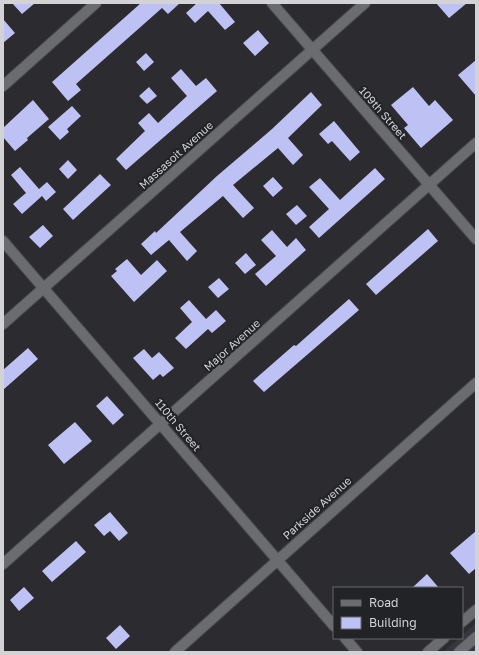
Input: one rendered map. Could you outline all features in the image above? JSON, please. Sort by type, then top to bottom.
[{"type":"street","points":[[3,86],[96,3]]},
{"type":"street","name":"109th Street","points":[[272,3],[476,239]]},
{"type":"street","name":"Massasoit Avenue","points":[[3,324],[365,3]]},
{"type":"street","name":"Major Avenue","points":[[3,564],[476,143]]},
{"type":"street","name":"110th Street","points":[[3,241],[333,625]]},
{"type":"street","name":"Parkside Avenue","points":[[174,652],[476,383]]},
{"type":"street","points":[[463,621],[476,610]]},
{"type":"street","points":[[459,652],[476,637]]},
{"type":"street","points":[[346,639],[357,652]]},
{"type":"street","points":[[428,652],[443,639]]},
{"type":"shaded area","points":[[476,623],[476,652],[443,652],[458,639],[463,639],[463,634]]},
{"type":"building","points":[[12,3],[35,3],[22,14]]},
{"type":"building","points":[[141,3],[180,3],[168,14],[162,8],[76,84],[81,90],[68,101],[52,82]]},
{"type":"building","points":[[197,3],[219,3],[235,22],[225,30],[208,11],[195,23],[186,13]]},
{"type":"building","points":[[436,3],[467,3],[449,18]]},
{"type":"building","points":[[3,19],[15,33],[3,43]]},
{"type":"building","points":[[258,30],[269,43],[255,56],[243,43]]},
{"type":"building","points":[[146,53],[154,62],[144,71],[136,62]]},
{"type":"building","points":[[476,60],[476,96],[458,75]]},
{"type":"building","points":[[181,69],[196,86],[206,78],[217,91],[126,170],[116,159],[145,131],[138,123],[149,113],[158,123],[187,96],[171,78]]},
{"type":"building","points":[[149,87],[157,96],[147,104],[139,96]]},
{"type":"building","points":[[413,87],[429,106],[435,100],[453,120],[421,148],[404,128],[408,125],[391,105]]},
{"type":"building","points":[[311,92],[322,105],[288,138],[303,155],[293,165],[278,148],[233,185],[254,208],[243,218],[223,196],[180,232],[197,251],[187,261],[169,240],[151,255],[141,244],[155,231],[156,233]]},
{"type":"building","points":[[33,100],[49,119],[27,138],[28,140],[15,151],[3,137],[3,128]]},
{"type":"building","points":[[72,106],[81,116],[67,129],[69,132],[60,140],[48,127]]},
{"type":"building","points":[[334,121],[360,152],[350,161],[332,141],[328,144],[319,134]]},
{"type":"building","points":[[68,160],[77,170],[68,179],[59,169]]},
{"type":"building","points":[[20,167],[39,189],[47,182],[56,192],[46,201],[42,196],[22,214],[13,204],[26,193],[11,175]]},
{"type":"building","points":[[375,168],[385,179],[319,238],[309,227],[329,209],[309,187],[320,178],[340,200]]},
{"type":"building","points":[[100,174],[111,185],[73,220],[63,209]]},
{"type":"building","points":[[273,177],[283,188],[273,197],[263,186]]},
{"type":"building","points":[[297,205],[307,216],[296,225],[286,214]]},
{"type":"building","points":[[43,225],[53,236],[40,248],[29,237]]},
{"type":"building","points":[[428,229],[438,241],[376,295],[366,284]]},
{"type":"building","points":[[272,230],[287,247],[296,238],[306,250],[266,286],[255,274],[276,256],[261,240]]},
{"type":"building","points":[[246,253],[256,265],[245,274],[235,263]]},
{"type":"building","points":[[127,259],[141,275],[157,260],[167,271],[134,302],[111,276],[117,271],[115,269]]},
{"type":"building","points":[[219,278],[229,289],[218,298],[208,287]]},
{"type":"building","points":[[349,299],[359,310],[264,392],[253,381],[294,345],[296,346]]},
{"type":"building","points":[[189,300],[206,319],[216,310],[226,321],[212,333],[208,329],[186,349],[175,338],[192,322],[180,308]]},
{"type":"building","points":[[28,348],[38,359],[3,390],[3,370]]},
{"type":"building","points":[[144,349],[152,358],[159,352],[174,368],[163,377],[160,374],[153,380],[133,358]]},
{"type":"building","points":[[107,396],[124,415],[113,425],[96,406]]},
{"type":"building","points":[[75,422],[92,441],[64,464],[48,445]]},
{"type":"building","points":[[110,512],[128,533],[119,541],[110,531],[104,536],[94,525]]},
{"type":"building","points":[[476,531],[476,568],[469,574],[450,553]]},
{"type":"building","points":[[76,541],[86,552],[52,582],[42,571]]},
{"type":"building","points":[[427,574],[438,587],[413,587]]},
{"type":"building","points":[[24,587],[34,598],[19,611],[10,600]]},
{"type":"building","points":[[120,625],[130,636],[116,649],[106,638]]}]
